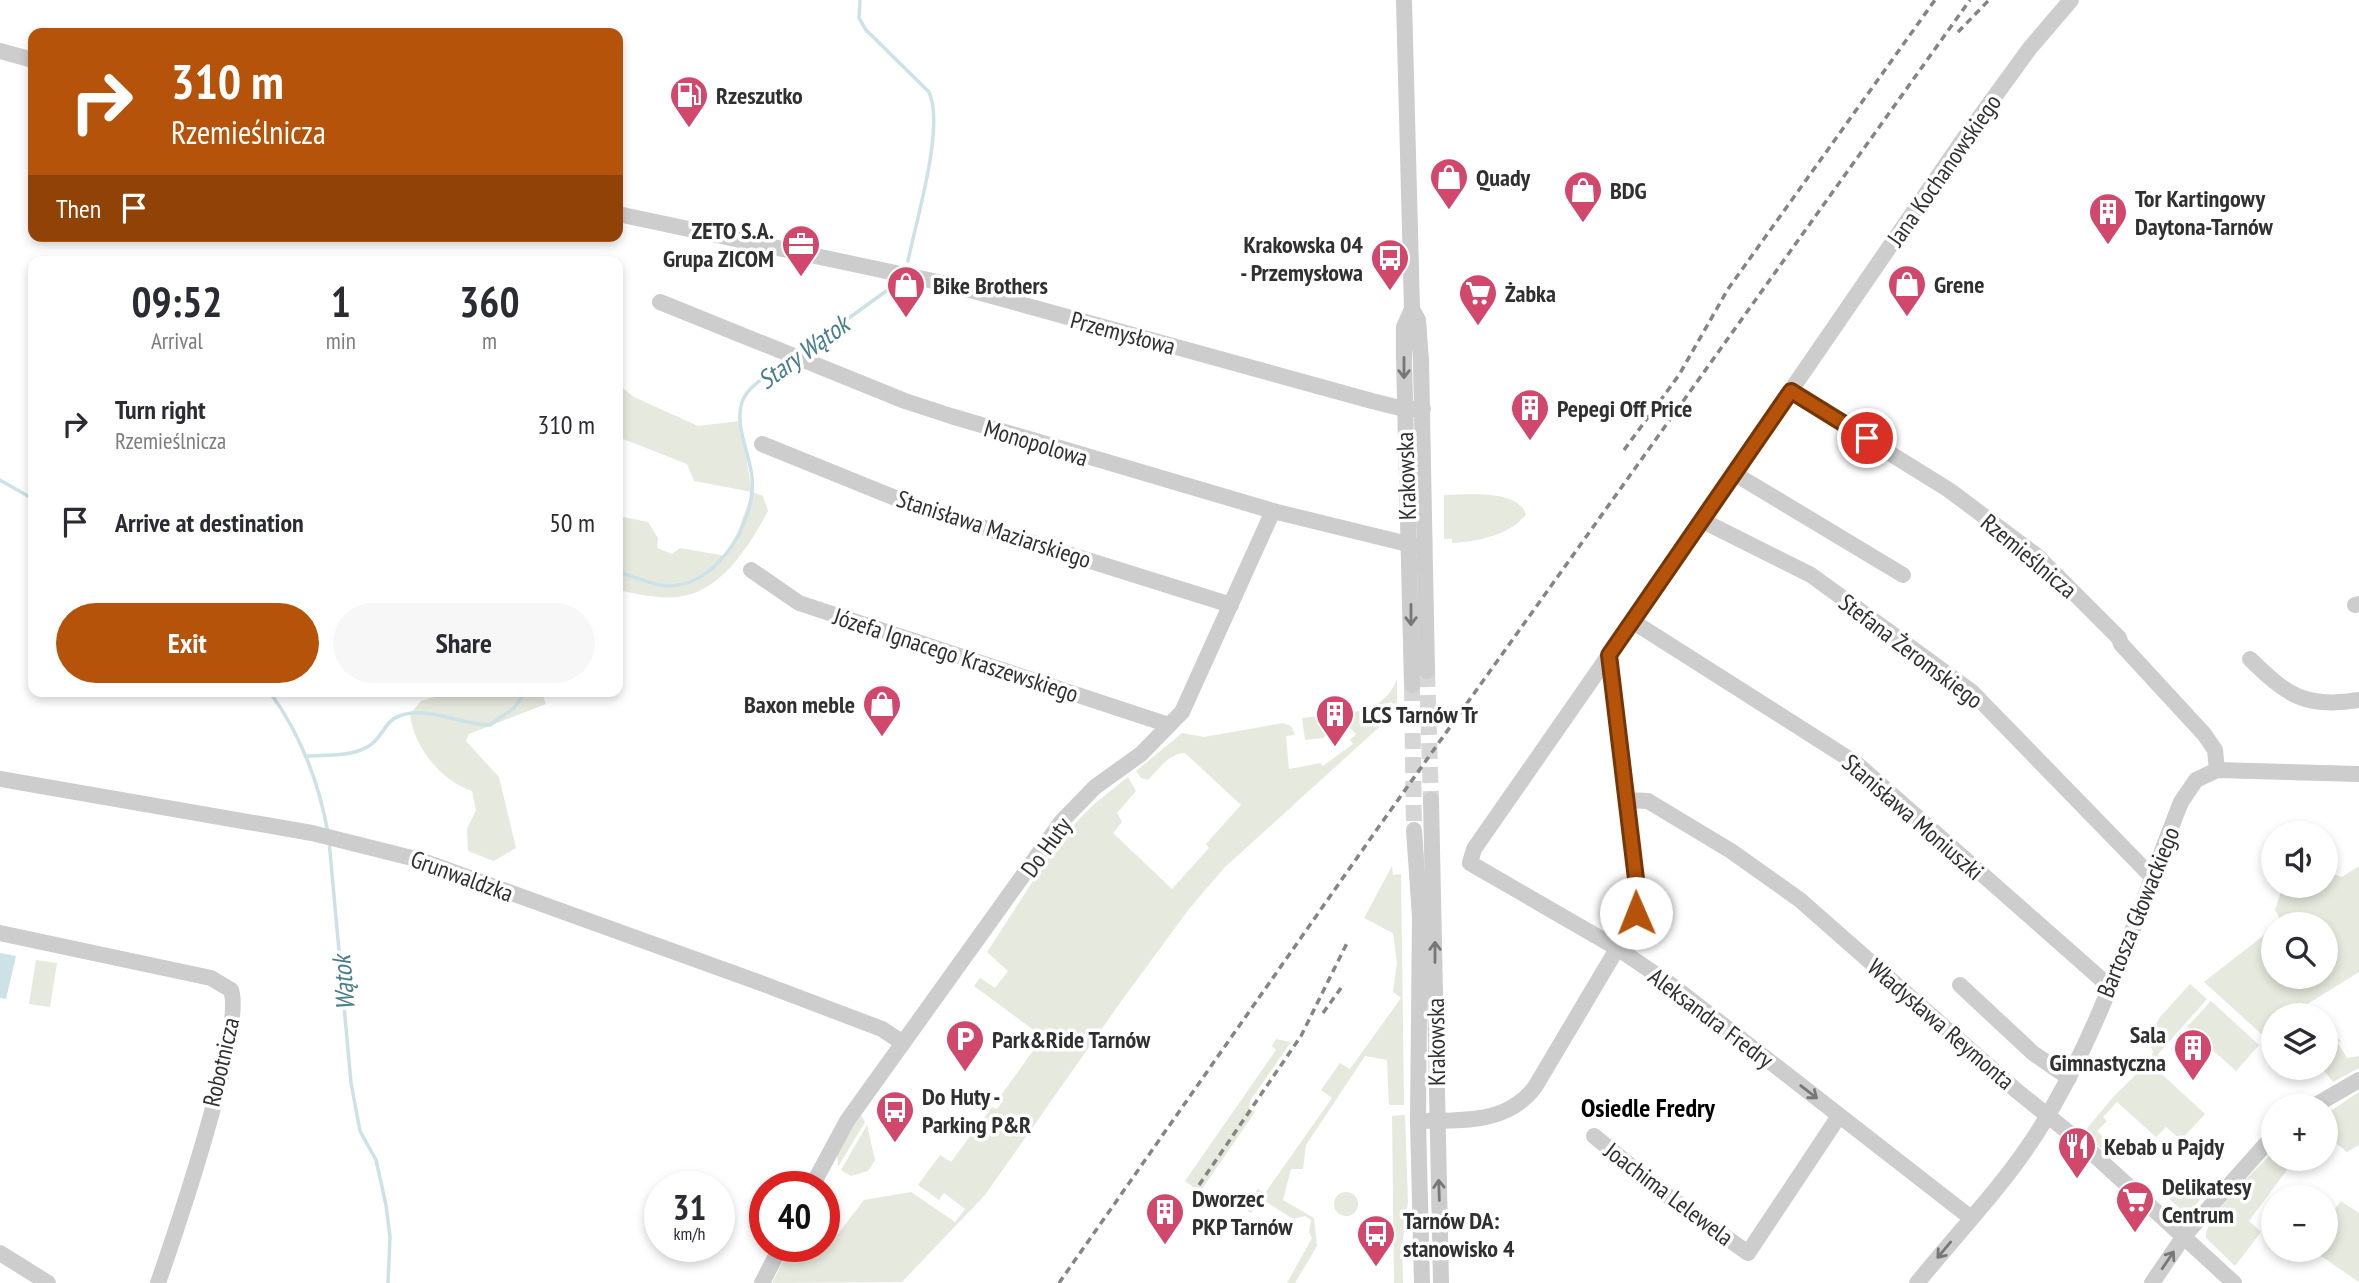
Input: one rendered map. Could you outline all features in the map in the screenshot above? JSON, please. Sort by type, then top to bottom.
[{"type":"street","name":"Krakowska","points":[[1404,0],[1412,310],[1404,327],[1404,409],[1427,671]]},
{"type":"street","name":"Jana Kochanowskiego","points":[[1609,655],[1963,140],[2030,48],[2071,0]]},
{"type":"street","points":[[0,51],[28,59]]},
{"type":"street","name":"Przemysłowa","points":[[623,215],[952,285],[1404,409],[1423,409]]},
{"type":"street","name":"Monopolowa","points":[[660,302],[905,401],[1123,470],[1416,547]]},
{"type":"street","name":"Krakowska","points":[[1412,310],[1418,320],[1423,409],[1412,685]]},
{"type":"street","name":"Rzemieślnicza","points":[[1791,391],[1949,490],[2037,556],[2119,638],[2121,644],[2204,734],[2216,750],[2217,770]]},
{"type":"street","name":"Stanisława Maziarskiego","points":[[762,444],[915,506],[1231,604]]},
{"type":"street","points":[[1735,474],[1903,575]]},
{"type":"street","name":"Do Huty","points":[[820,1171],[847,1121],[1062,821],[1095,787],[1140,754],[1182,712],[1273,511]]},
{"type":"street","name":"Stefana Żeromskiego","points":[[1703,521],[1811,575],[1972,692],[2151,876]]},
{"type":"street","name":"Józefa Ignacego Kraszewskiego","points":[[751,570],[799,603],[1169,725]]},
{"type":"street","name":"Stanisława Moniuszki","points":[[1632,621],[1857,764],[2109,986]]},
{"type":"street","points":[[1418,1121],[1492,1117],[1522,1103],[1535,1087],[1636,913],[1627,800],[1609,655]]},
{"type":"street","name":"Aleksandra Fredry","points":[[1609,655],[1470,859],[1473,866],[1617,948],[1673,986],[1971,1218]]},
{"type":"street","points":[[2250,659],[2289,695],[2333,704],[2359,699]]},
{"type":"street","points":[[2217,770],[2359,774]]},
{"type":"street","name":"Bartosza Głowackiego","points":[[1917,1283],[1971,1218],[2047,1116],[2069,1078],[2109,986],[2187,792],[2196,780],[2217,770]]},
{"type":"street","name":"Grunwaldzka","points":[[0,779],[312,833],[420,860],[758,982],[882,1029],[903,1043]]},
{"type":"street","name":"Krakowska","points":[[1431,800],[1441,1283]]},
{"type":"street","name":"Władysława Reymonta","points":[[1627,800],[1648,801],[1731,850],[1800,900],[2234,1283]]},
{"type":"street","name":"Krakowska","points":[[1414,830],[1420,917],[1418,1121],[1422,1283]]},
{"type":"street","name":"Robotnicza","points":[[0,933],[211,978],[231,989],[233,1020],[226,1054],[188,1192],[158,1283]]},
{"type":"street","points":[[1960,985],[2033,1053],[2069,1078]]},
{"type":"street","points":[[2335,1094],[2359,1080]]},
{"type":"street","name":"Joachima Lelewela","points":[[1594,1136],[1665,1194],[1748,1253],[1839,1116]]},
{"type":"street","points":[[2152,1283],[2184,1237],[2261,1150]]},
{"type":"street","points":[[0,1253],[48,1283]]},
{"type":"street","points":[[762,1283],[773,1262]]},
{"type":"shaded area","points":[[623,388],[634,397],[698,426],[740,421],[752,492],[694,481],[687,464],[623,439]]},
{"type":"shaded area","points":[[752,492],[763,496],[768,511],[752,539],[732,566],[707,587],[693,594],[677,597],[647,596],[623,591],[623,517],[648,522],[658,538],[657,548],[672,554],[680,548],[726,556],[735,540]]},
{"type":"shaded area","points":[[1477,494],[1502,497],[1521,506],[1526,514],[1502,532],[1482,539],[1452,543],[1452,539],[1444,539],[1444,495]]},
{"type":"shaded area","points":[[1397,679],[1397,707],[1391,702],[1382,707],[1387,720],[1224,868],[1189,909],[985,1195],[902,1282],[772,1283],[783,1262],[840,1262],[840,1231],[864,1200],[911,1192],[955,1222],[965,1209],[944,1193],[939,1200],[918,1185],[940,1155],[951,1162],[992,1107],[997,1109],[1003,1101],[999,1098],[1043,1037],[974,986],[980,978],[995,988],[1008,971],[987,952],[1061,838],[1093,805],[1128,777],[1136,791],[1117,813],[1122,822],[1113,833],[1172,889],[1209,848],[1206,844],[1241,805],[1185,753],[1169,759],[1148,780],[1141,778],[1136,771],[1182,733],[1204,737],[1283,723],[1291,726],[1295,735],[1286,736],[1289,769],[1320,763],[1323,766],[1353,744],[1350,740],[1356,734],[1347,725],[1341,729],[1337,725],[1323,738],[1305,740],[1302,718],[1358,711],[1371,707],[1390,692]]},
{"type":"shaded area","points":[[435,697],[543,697],[546,704],[469,734],[466,741],[499,777],[516,848],[494,861],[468,851],[467,829],[476,810],[472,791],[440,771],[423,750],[412,726],[410,714],[421,701]]},
{"type":"shaded area","points":[[1392,866],[1393,875],[1401,874],[1404,1105],[1389,1105],[1387,1060],[1365,1056],[1306,1145],[1303,1169],[1291,1169],[1283,1200],[1314,1218],[1317,1246],[1295,1283],[1287,1283],[1312,1238],[1309,1232],[1311,1220],[1305,1216],[1293,1219],[1262,1199],[1251,1213],[1234,1201],[1249,1194],[1253,1196],[1258,1189],[1265,1193],[1332,1098],[1321,1090],[1340,1063],[1350,1069],[1401,998],[1393,992],[1397,963],[1393,933],[1364,918]]},
{"type":"shaded area","points":[[2359,866],[2359,972],[2338,985],[2338,912],[2275,910],[2279,898],[2338,898],[2338,876],[2342,877]]},
{"type":"shaded area","points":[[2261,937],[2261,989],[2332,989],[2309,1003],[2261,1003],[2261,1034],[2204,982]]},
{"type":"shaded area","points":[[0,953],[16,956],[6,999],[0,998]]},
{"type":"shaded area","points":[[36,960],[57,963],[50,1007],[29,1004]]},
{"type":"shaded area","points":[[2190,984],[2207,999],[2159,1053],[2153,1066],[2205,1114],[2181,1140],[2166,1127],[2156,1137],[2117,1102],[2103,1117],[2107,1121],[2097,1131],[2115,1148],[2108,1155],[2083,1133],[2115,1095],[2151,1060],[2153,1051],[2147,1040],[2160,1017]]},
{"type":"shaded area","points":[[2211,1001],[2259,1045],[2236,1071],[2187,1027]]},
{"type":"shaded area","points":[[1276,1039],[1291,1042],[1250,1101],[1249,1109],[1255,1112],[1200,1192],[1185,1181],[1276,1050],[1272,1046]]},
{"type":"shaded area","points":[[2338,1043],[2347,1058],[2359,1056],[2359,1068],[2338,1079]]},
{"type":"shaded area","points":[[2359,1092],[2359,1145],[2347,1152],[2338,1145],[2338,1106]]},
{"type":"shaded area","points":[[861,1115],[865,1122],[838,1167],[837,1149]]},
{"type":"shaded area","points":[[1405,1115],[1408,1202],[1402,1247],[1403,1283],[1394,1283],[1392,1116]]},
{"type":"shaded area","points":[[867,1125],[875,1160],[868,1171],[851,1176],[841,1170]]},
{"type":"shaded area","points":[[2261,1164],[2261,1171],[2286,1171],[2276,1185],[2261,1185],[2261,1205],[2249,1221],[2261,1232],[2235,1266],[2206,1238],[2208,1229],[2222,1206]]},
{"type":"shaded area","points":[[2202,1176],[2212,1186],[2187,1215],[2166,1196],[2178,1185],[2197,1182]]},
{"type":"shaded area","points":[[1346,1192],[1357,1199],[1358,1204],[1351,1215],[1346,1216],[1335,1209],[1334,1204],[1341,1193]]},
{"type":"shaded area","points":[[2341,1201],[2359,1213],[2359,1282],[2330,1262],[2338,1262],[2338,1205]]},
{"type":"waterway","name":"Stary Wątok","points":[[860,0],[859,18],[866,30],[929,92],[933,108],[934,128],[928,175],[908,261]]},
{"type":"waterway","name":"Stary Wątok","points":[[802,352],[889,289]]},
{"type":"waterway","name":"Stary Wątok","points":[[623,574],[663,586],[685,583],[700,577],[726,554],[744,524],[752,492],[751,470],[740,424],[742,402],[750,389],[790,361]]},
{"type":"waterway","name":"Wątok","points":[[0,480],[28,496]]},
{"type":"waterway","name":"Wątok","points":[[273,697],[307,759],[328,833]]},
{"type":"waterway","name":"Stary Wątok","points":[[305,756],[338,755],[362,750],[373,743],[394,718],[410,713],[433,714],[490,725],[514,708],[522,697]]},
{"type":"waterway","name":"Wątok","points":[[329,841],[351,1083],[360,1131],[376,1160],[386,1205],[390,1237],[388,1283]]},
{"type":"tunnel","points":[[1427,671],[1431,800]]},
{"type":"tunnel","points":[[1412,685],[1414,830]]},
{"type":"railway","points":[[1624,450],[1679,375],[1728,289],[1935,0]]},
{"type":"railway","points":[[1059,1283],[1380,825],[1970,0]]},
{"type":"railway","points":[[1958,32],[1989,0]]},
{"type":"railway","points":[[1199,1185],[1301,1036],[1348,941]]},
{"type":"railway","points":[[1323,1013],[1341,988]]},
{"type":"place","name":"Rzeszutko","points":[[689,129]]},
{"type":"place","name":"Quady","points":[[1449,211]]},
{"type":"place","name":"BDG","points":[[1583,224]]},
{"type":"place","name":"Tor Kartingowy Daytona-Tarnów","points":[[2108,246]]},
{"type":"place","name":"ZETO S.A. Grupa ZICOM","points":[[801,278]]},
{"type":"place","name":"Krakowska 04 - Przemysłowa","points":[[1390,292]]},
{"type":"place","name":"Grene","points":[[1907,318]]},
{"type":"place","name":"Bike Brothers","points":[[906,319]]},
{"type":"place","name":"Żabka","points":[[1478,327]]},
{"type":"place","name":"Pepegi Off Price","points":[[1530,442]]},
{"type":"place","name":"Baxon meble","points":[[882,738]]},
{"type":"place","name":"LCS Tarnów Tr","points":[[1335,748]]},
{"type":"place","name":"Park&Ride Tarnów","points":[[965,1073]]},
{"type":"place","name":"Sala Gimnastyczna","points":[[2193,1082]]},
{"type":"place","name":"Do Huty - Parking P&R","points":[[895,1144]]},
{"type":"place","name":"Kebab u Pajdy","points":[[2077,1180]]},
{"type":"place","name":"Delikatesy Centrum","points":[[2135,1234]]},
{"type":"place","name":"Dworzec PKP Tarnów","points":[[1165,1246]]},
{"type":"place","name":"Tarnów DA: stanowisko 4","points":[[1376,1268]]},
{"type":"district","name":"Osiedle Fredry","points":[[1648,1107]]},
{"type":"route","points":[[1636,913],[1636,879],[1609,655],[1791,391],[1867,438]]}]
